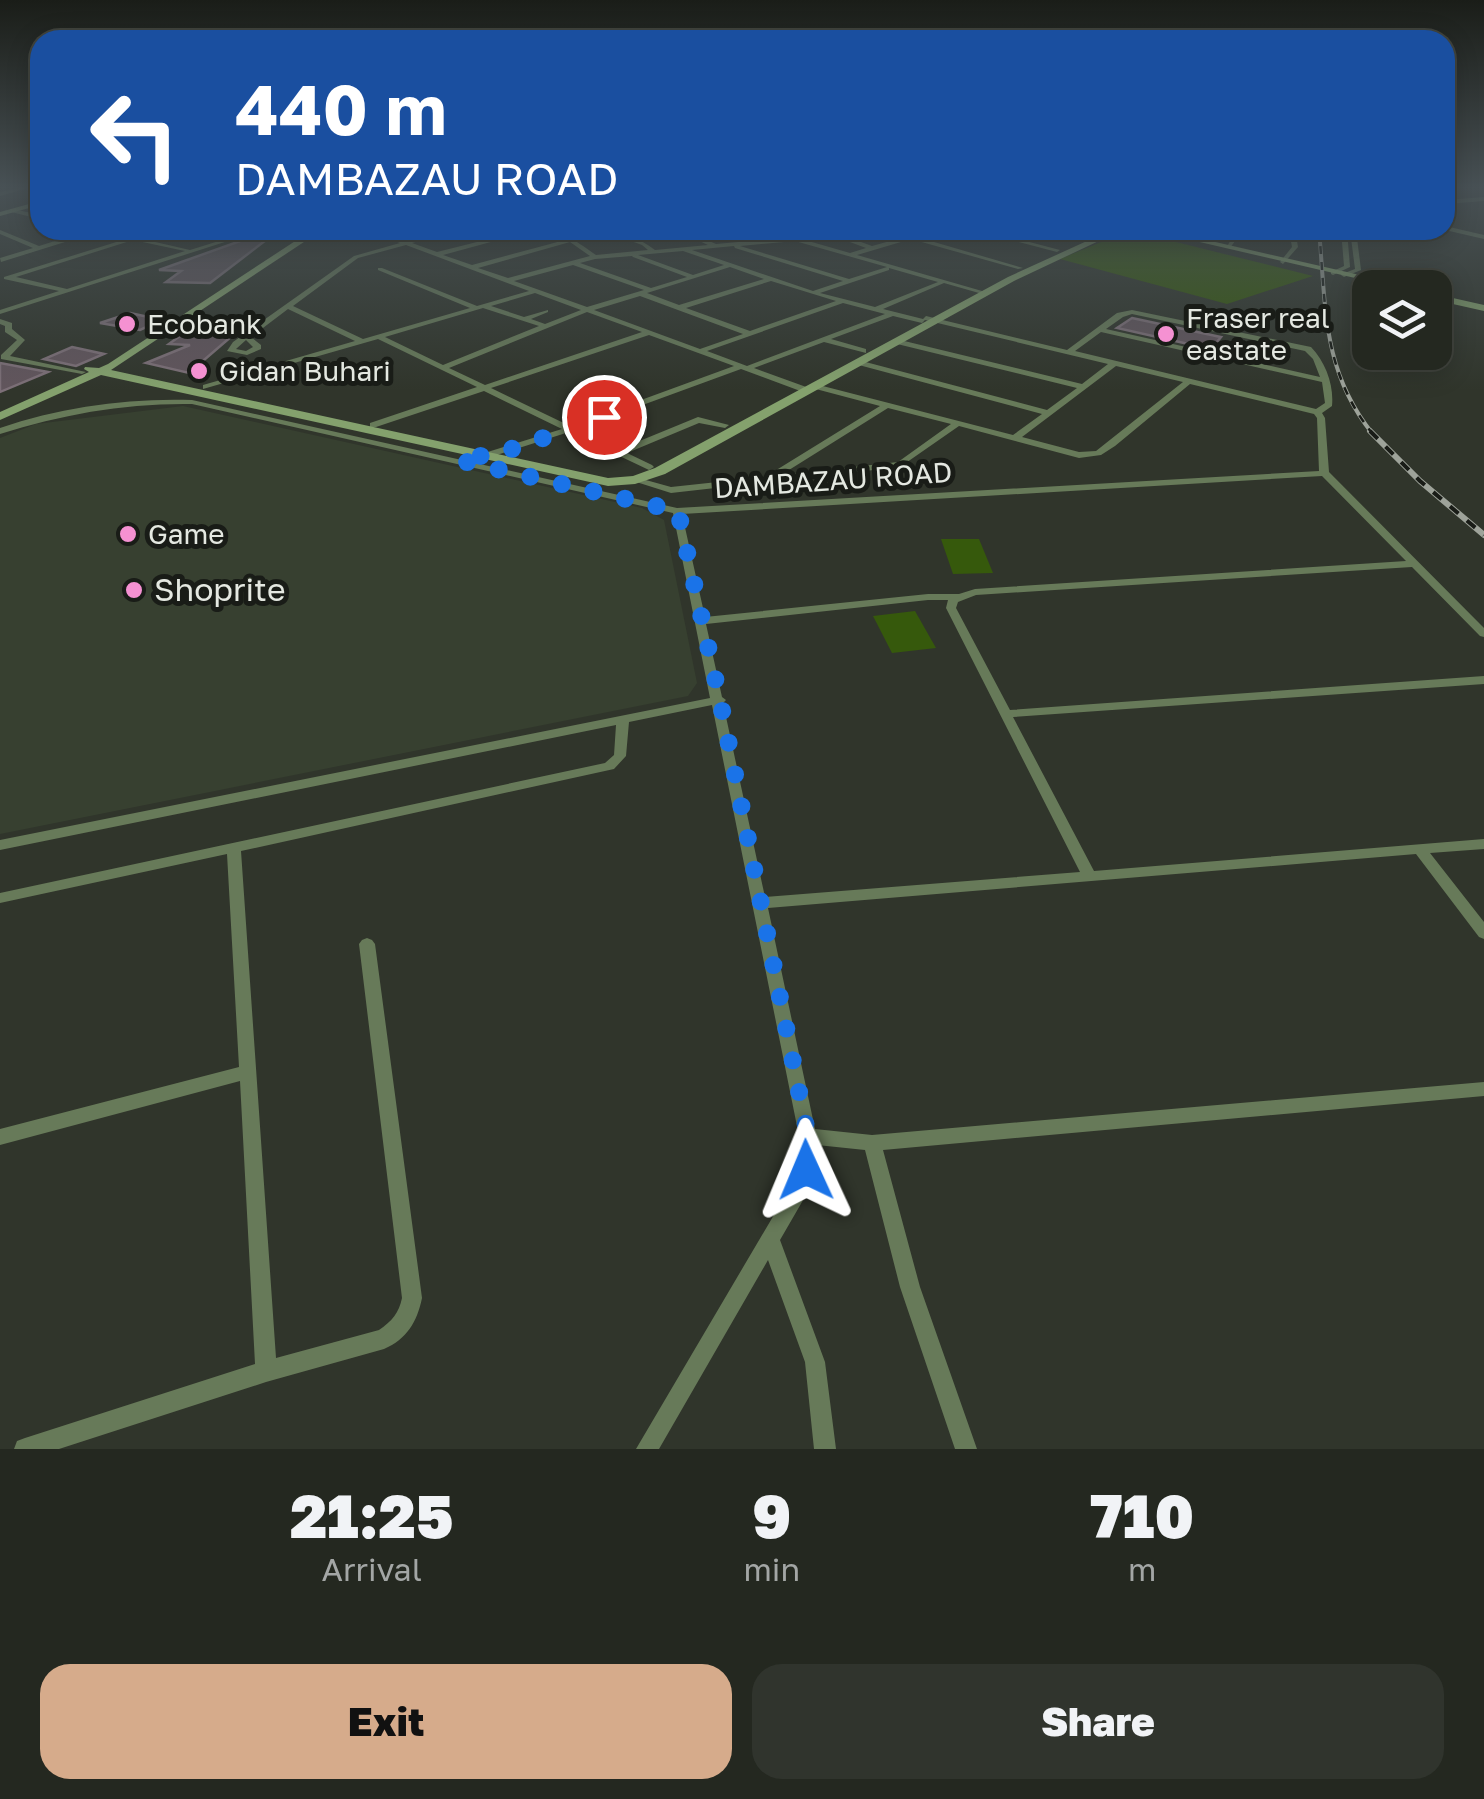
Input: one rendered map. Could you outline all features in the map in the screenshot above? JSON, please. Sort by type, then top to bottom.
[{"type":"street","points":[[6,279],[82,255]]},
{"type":"street","points":[[0,312],[178,255]]},
{"type":"street","points":[[0,412],[97,368],[269,255]]},
{"type":"street","points":[[0,412],[97,368],[279,255]]},
{"type":"street","points":[[248,338],[364,255]]},
{"type":"street","points":[[437,255],[805,388],[887,405],[1073,455],[1098,453],[1188,381]]},
{"type":"street","points":[[470,267],[516,255]]},
{"type":"street","points":[[592,255],[595,257]]},
{"type":"street","points":[[506,281],[570,262],[621,255]]},
{"type":"street","points":[[630,255],[694,276]]},
{"type":"street","points":[[697,255],[876,309],[1317,412],[1329,404],[1316,354],[1308,349],[1136,312],[1120,315],[1069,352]]},
{"type":"street","points":[[763,255],[849,282]]},
{"type":"street","points":[[848,255],[981,292],[1048,255]]},
{"type":"street","points":[[975,255],[1020,268]]},
{"type":"street","points":[[97,368],[608,482],[635,480],[660,471],[928,320],[1060,255]]},
{"type":"street","points":[[1254,255],[1352,275]]},
{"type":"street","points":[[1261,255],[1285,261]]},
{"type":"street","points":[[1285,261],[1290,255]]},
{"type":"street","points":[[1342,273],[1347,268],[1347,255]]},
{"type":"street","points":[[1342,273],[1358,270],[1358,255]]},
{"type":"street","points":[[570,262],[652,290]]},
{"type":"street","points":[[442,368],[586,310],[728,266]]},
{"type":"street","points":[[813,293],[890,268]]},
{"type":"street","points":[[380,269],[480,307],[545,326]]},
{"type":"street","points":[[1342,273],[1352,276]]},
{"type":"street","points":[[6,279],[67,290]]},
{"type":"street","points":[[678,308],[770,279]]},
{"type":"street","points":[[876,309],[943,282]]},
{"type":"street","points":[[206,387],[535,291]]},
{"type":"street","points":[[639,293],[748,333]]},
{"type":"street","points":[[1452,298],[1484,306]]},
{"type":"street","points":[[698,352],[844,301]]},
{"type":"street","points":[[288,307],[360,341]]},
{"type":"street","points":[[525,319],[546,311]]},
{"type":"street","points":[[458,460],[503,452],[893,313]]},
{"type":"street","points":[[0,321],[9,325],[8,330],[21,340],[4,357],[206,387],[607,474],[628,474],[805,388],[928,320]]},
{"type":"street","points":[[1102,330],[1323,380]]},
{"type":"street","points":[[373,425],[648,334]]},
{"type":"street","points":[[377,336],[648,467]]},
{"type":"street","points":[[822,339],[861,357],[1048,413]]},
{"type":"street","points":[[896,341],[1084,387]]},
{"type":"street","points":[[1014,439],[1115,363]]},
{"type":"street","name":"DAMBAZAU ROAD","points":[[0,431],[46,416],[192,402],[678,511],[1324,473]]},
{"type":"street","points":[[767,480],[887,405]]},
{"type":"street","points":[[247,414],[263,407]]},
{"type":"street","points":[[1317,412],[1324,473],[1484,634]]},
{"type":"street","points":[[619,452],[698,420],[726,424]]},
{"type":"street","points":[[635,480],[671,490],[900,464],[957,424]]},
{"type":"street","points":[[740,485],[750,509]]},
{"type":"street","points":[[646,1449],[770,1239],[806,1170],[808,1136],[678,511]]},
{"type":"street","points":[[702,621],[996,590],[1414,564]]},
{"type":"street","points":[[958,597],[951,608],[1088,876]]},
{"type":"street","points":[[1005,714],[1484,680]]},
{"type":"street","points":[[0,845],[720,700]]},
{"type":"street","points":[[0,898],[609,766],[620,756],[623,718]]},
{"type":"street","points":[[761,902],[1484,844]]},
{"type":"street","points":[[234,849],[266,1371]]},
{"type":"street","points":[[1419,849],[1484,934]]},
{"type":"street","points":[[25,1449],[266,1371],[384,1339],[401,1328],[410,1315],[412,1298],[367,944]]},
{"type":"street","points":[[0,1137],[249,1071]]},
{"type":"street","points":[[808,1136],[872,1142],[1484,1088]]},
{"type":"street","points":[[872,1142],[910,1288],[966,1449]]},
{"type":"street","points":[[770,1239],[815,1362],[825,1449]]},
{"type":"shaded area","points":[[183,406],[642,508],[664,520],[697,683],[688,696],[0,834],[0,438],[36,424]]},
{"type":"green space","points":[[1071,255],[1227,255],[1313,276],[1227,304],[1060,259]]},
{"type":"green space","points":[[941,539],[979,539],[993,573],[953,574]]},
{"type":"green space","points":[[915,611],[936,648],[892,653],[873,616]]},
{"type":"building","points":[[202,255],[247,255],[210,283],[166,282],[181,271],[159,270]]},
{"type":"building","points":[[130,313],[162,320],[140,330],[100,323]]},
{"type":"building","name":"Fraser real eastate","points":[[1132,318],[1221,337],[1211,349],[1117,328]]},
{"type":"building","points":[[184,333],[233,335],[189,373],[146,363],[190,345],[169,344]]},
{"type":"building","points":[[72,347],[104,354],[76,366],[44,359]]},
{"type":"building","points":[[0,363],[48,372],[0,392]]},
{"type":"railway","points":[[1321,255],[1335,361],[1344,386],[1372,433]]},
{"type":"railway","points":[[1372,433],[1420,481],[1484,535]]},
{"type":"place","name":"Ecobank","points":[[127,324]]},
{"type":"place","name":"Fraser real eastate","points":[[1166,334]]},
{"type":"place","name":"Gidan Buhari","points":[[199,371]]},
{"type":"place","name":"Game","points":[[128,534]]},
{"type":"place","name":"Shoprite","points":[[134,590]]},
{"type":"route","points":[[604,417],[503,452],[458,460],[678,511],[808,1136],[806,1170]]}]
